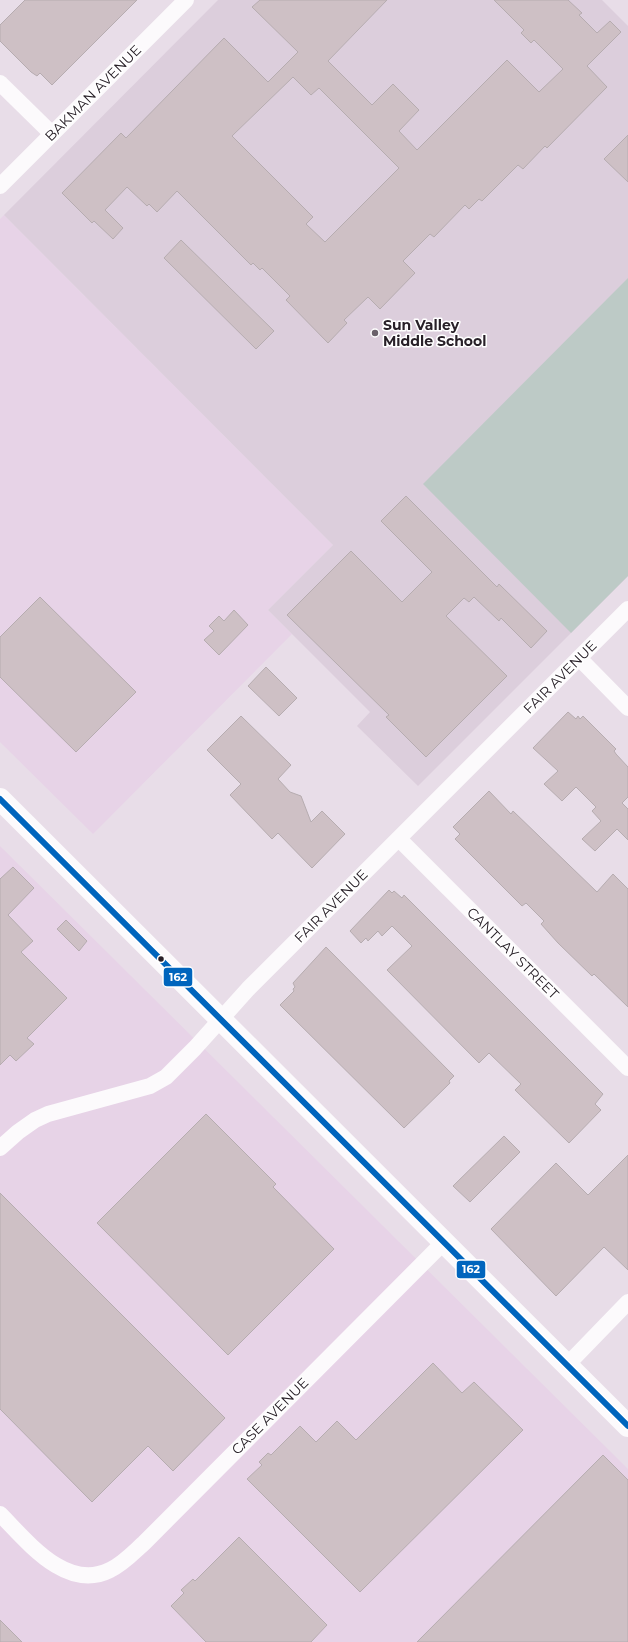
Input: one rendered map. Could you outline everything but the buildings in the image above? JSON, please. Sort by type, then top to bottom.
[{"type":"main road","points":[[0,799],[443,1243],[628,1426]]},
{"type":"street","name":"BAKMAN AVENUE","points":[[0,186],[186,0]]},
{"type":"street","points":[[0,83],[52,134]]},
{"type":"street","name":"FAIR AVENUE","points":[[0,1148],[18,1132],[42,1117],[150,1086],[166,1077],[248,989],[628,609]]},
{"type":"street","points":[[579,658],[628,708]]},
{"type":"street","name":"CANTLAY STREET","points":[[399,839],[628,1068]]},
{"type":"street","name":"CASE AVENUE","points":[[0,1514],[50,1562],[69,1572],[89,1576],[109,1571],[127,1559],[443,1243]]},
{"type":"street","points":[[567,1365],[628,1302]]},
{"type":"shaded area","name":"Sun Valley Middle School","points":[[218,0],[602,0],[628,26],[628,576],[418,786],[357,726],[370,712],[268,610],[333,545],[4,215]]},
{"type":"shaded area","points":[[4,215],[333,545],[268,610],[292,634],[93,834],[0,742],[0,219]]},
{"type":"shaded area","points":[[628,278],[628,576],[571,633],[423,484]]},
{"type":"shaded area","points":[[0,846],[628,1469],[628,1642],[0,1642]]},
{"type":"transit line","name":"162","points":[[0,799],[628,1426]]},
{"type":"place","name":"Sun Valley Middle School","points":[[375,333]]}]
